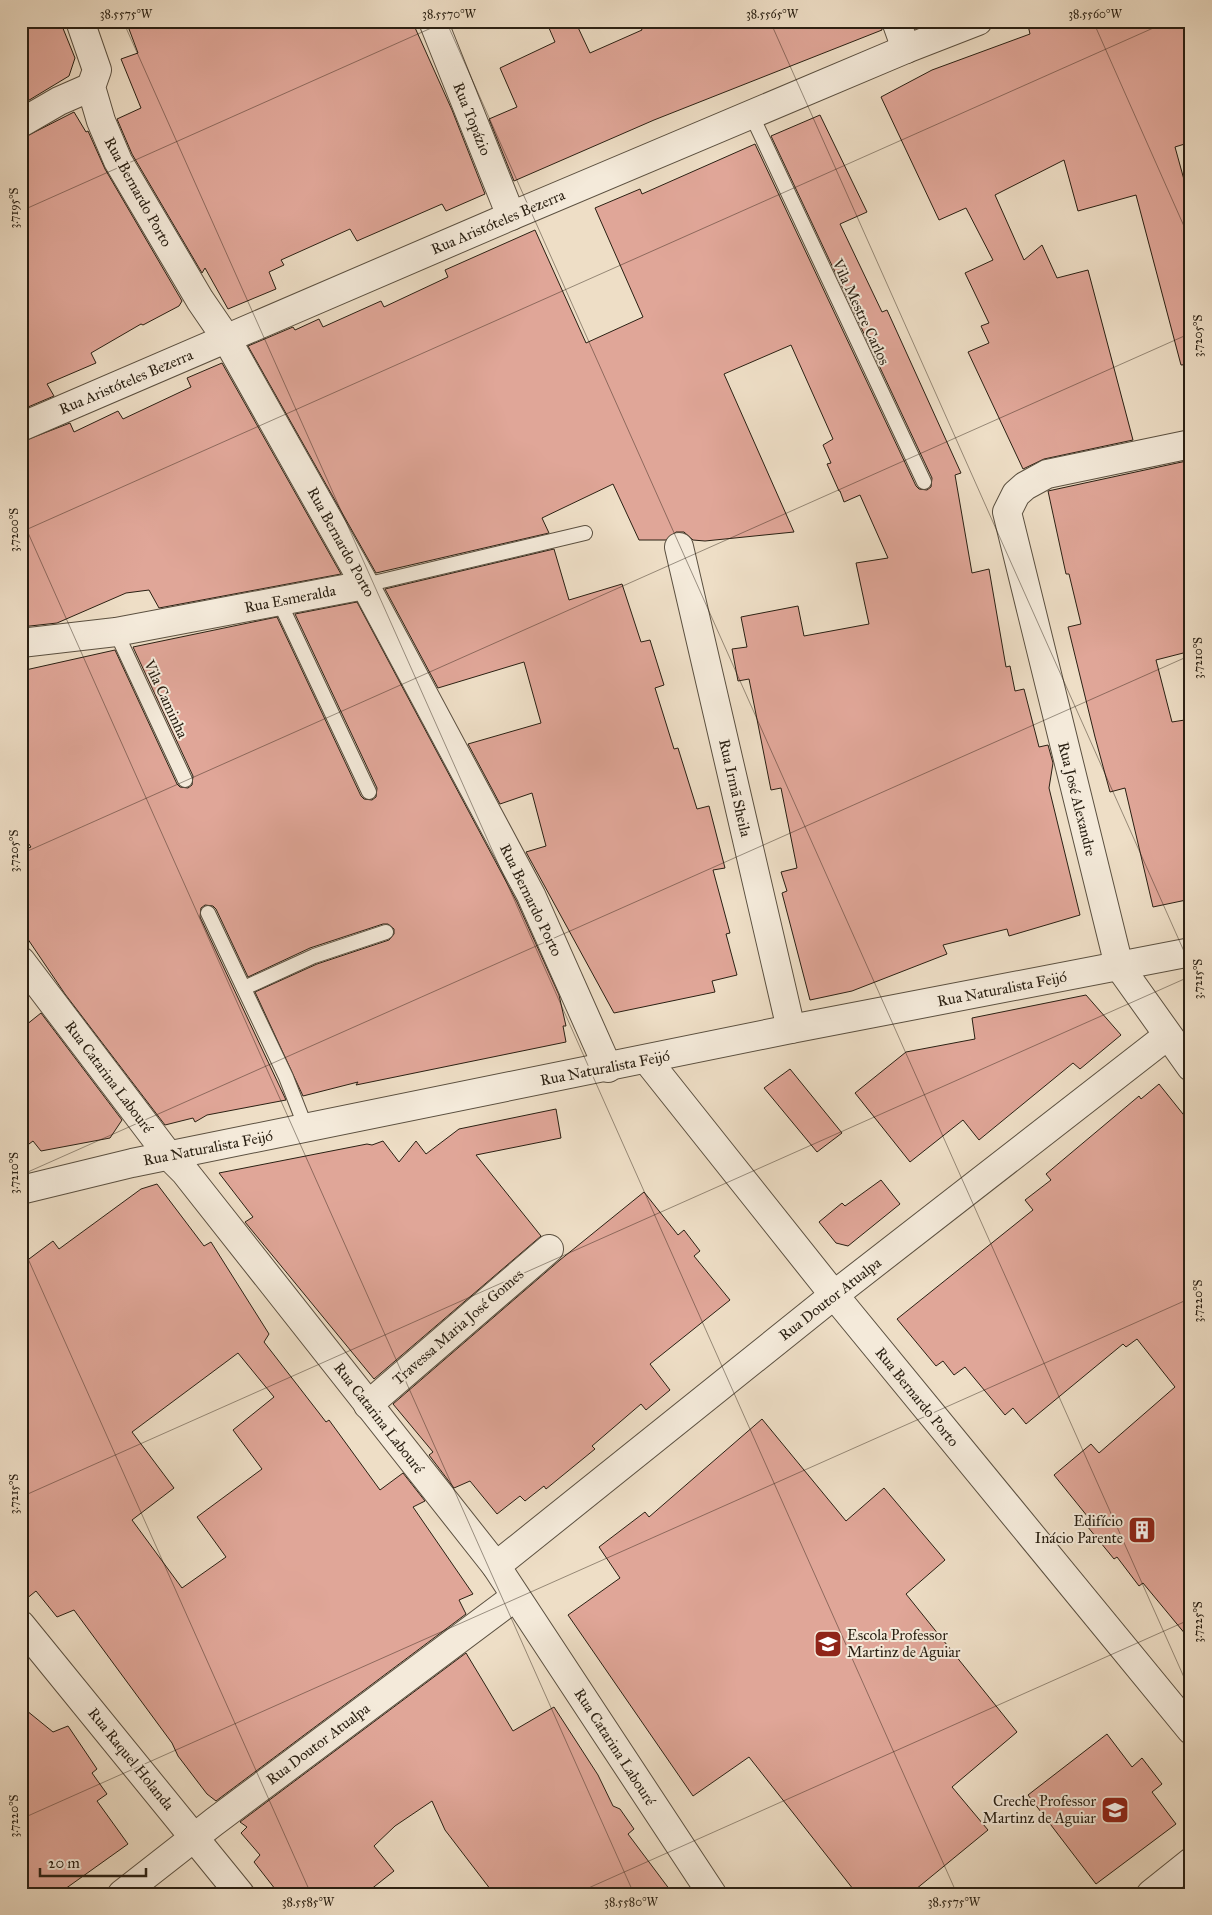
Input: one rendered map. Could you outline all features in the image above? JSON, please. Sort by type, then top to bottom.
[{"type":"street","name":"Rua Bernardo Porto","points":[[80,21],[97,70],[91,87],[101,121],[118,161],[200,300],[226,338],[365,585],[531,895],[608,1068]]},
{"type":"street","name":"Rua Topázio","points":[[433,21],[511,216]]},
{"type":"street","points":[[896,21],[906,49]]},
{"type":"street","name":"Rua Aristóteles Bezerra","points":[[21,427],[511,216],[752,116],[906,49],[978,21]]},
{"type":"street","points":[[21,123],[59,101],[91,87]]},
{"type":"street","name":"Rua José Alexandre","points":[[1191,444],[1047,474],[1025,486],[1016,494],[1007,512],[1119,966],[1167,1036],[1191,1067]]},
{"type":"street","name":"Rua Irmã Sheila","points":[[679,547],[791,1029]]},
{"type":"street","name":"Rua Esmeralda","points":[[21,642],[116,632],[365,585]]},
{"type":"street","name":"Rua Naturalista Feijó","points":[[21,1190],[169,1156],[608,1068],[791,1029],[1191,952]]},
{"type":"street","name":"Rua Catarina Labouré","points":[[21,961],[169,1156],[185,1172],[496,1566],[712,1894]]},
{"type":"street","name":"Rua Doutor Atualpa","points":[[496,1566],[834,1296],[1167,1036]]},
{"type":"street","name":"Rua Bernardo Porto","points":[[647,1060],[834,1296],[1191,1730]]},
{"type":"street","name":"Travessa Maria José Gomes","points":[[368,1405],[549,1249]]},
{"type":"street","name":"Rua Doutor Atualpa","points":[[122,1894],[194,1837],[515,1597]]},
{"type":"street","name":"Rua Raquel Holanda","points":[[21,1625],[240,1894]]},
{"type":"street","points":[[1151,1894],[1191,1862]]},
{"type":"lane","name":"Vila Mestre Carlos","points":[[752,116],[769,156],[924,482]]},
{"type":"lane","name":"Rua Esmeralda","points":[[365,585],[585,533]]},
{"type":"lane","points":[[279,602],[369,792]]},
{"type":"lane","name":"Vila Caminha","points":[[116,632],[185,780]]},
{"type":"lane","points":[[208,913],[286,1077],[306,1128]]},
{"type":"lane","points":[[244,988],[314,956],[386,932]]},
{"type":"building","points":[[21,21],[60,21],[75,58],[69,76],[21,105]]},
{"type":"building","points":[[126,21],[412,21],[452,110],[485,194],[446,211],[442,204],[357,241],[350,229],[281,260],[284,265],[269,272],[276,289],[228,309],[205,268],[202,273],[132,154],[117,119],[141,108],[121,59],[138,53]]},
{"type":"building","points":[[546,21],[575,21],[590,53],[642,30],[638,21],[881,21],[882,30],[654,120],[514,181],[489,119],[517,107],[500,68],[555,42]]},
{"type":"building","points":[[1027,21],[1191,21],[1191,142],[1175,147],[1191,205],[1191,364],[1181,365],[1136,195],[1078,211],[1064,160],[995,195],[1024,260],[1042,245],[1057,278],[1088,270],[1133,440],[1044,459],[1023,469],[968,352],[989,343],[981,326],[989,323],[965,273],[993,260],[966,208],[939,220],[881,97],[932,70],[1030,34]]},
{"type":"building","points":[[74,112],[86,132],[88,131],[105,169],[182,301],[179,306],[143,325],[141,324],[91,353],[96,363],[47,384],[54,396],[21,410],[21,139]]},
{"type":"building","points":[[820,115],[867,212],[840,224],[882,312],[887,310],[961,473],[955,475],[972,573],[989,569],[1006,667],[1010,666],[1015,691],[1024,689],[1039,747],[1048,745],[1053,763],[1049,788],[1080,915],[1009,936],[1007,929],[943,945],[947,954],[852,991],[810,1000],[782,893],[787,891],[781,872],[797,868],[781,788],[771,790],[749,679],[738,681],[732,649],[747,647],[741,617],[798,606],[804,636],[869,624],[856,563],[888,558],[860,495],[844,502],[827,464],[831,463],[823,445],[833,439],[791,345],[724,374],[794,532],[705,541],[693,540],[684,532],[676,532],[666,540],[639,540],[613,484],[542,518],[549,533],[376,573],[248,346],[293,327],[295,330],[319,319],[323,327],[381,301],[384,307],[448,277],[445,270],[535,230],[586,343],[643,317],[595,208],[640,189],[642,194],[755,144],[916,486],[919,489],[927,490],[931,487],[932,478],[771,136]]},
{"type":"building","points":[[222,363],[341,574],[159,608],[149,590],[126,593],[57,623],[21,627],[21,442],[70,423],[74,432],[118,411],[123,419],[191,387],[187,378]]},
{"type":"building","points":[[1191,460],[1191,651],[1156,660],[1172,722],[1191,719],[1191,899],[1153,907],[1125,788],[1110,792],[1095,737],[1068,627],[1081,624],[1069,574],[1066,574],[1048,491]]},
{"type":"building","points":[[554,549],[569,600],[622,584],[641,642],[650,640],[664,685],[655,688],[674,749],[678,748],[697,809],[709,806],[725,868],[713,870],[730,933],[726,934],[737,975],[712,981],[715,992],[614,1013],[526,852],[546,846],[532,793],[500,804],[468,744],[541,723],[524,662],[438,688],[385,589]]},
{"type":"building","points":[[357,602],[517,902],[559,995],[566,1026],[563,1026],[566,1042],[356,1085],[358,1082],[303,1096],[255,992],[317,964],[389,940],[394,934],[394,929],[388,924],[383,924],[310,948],[248,977],[216,909],[213,906],[205,905],[201,908],[200,917],[286,1100],[207,1115],[195,1122],[193,1118],[165,1125],[65,994],[21,929],[21,851],[31,847],[21,833],[21,671],[115,650],[177,784],[180,787],[188,788],[192,785],[193,776],[133,647],[277,617],[361,796],[364,799],[372,800],[376,797],[377,788],[295,614]]},
{"type":"building","points":[[1086,995],[1121,1035],[1080,1069],[1073,1063],[979,1140],[963,1120],[910,1162],[855,1093],[906,1052],[975,1039],[972,1018]]},
{"type":"building","points":[[41,1013],[122,1120],[110,1138],[41,1151],[33,1141],[21,1150],[21,1029]]},
{"type":"building","points":[[790,1069],[842,1133],[817,1152],[764,1088]]},
{"type":"building","points":[[1159,1084],[1191,1124],[1191,1641],[1143,1583],[1139,1586],[1117,1557],[1114,1559],[1087,1526],[1092,1522],[1054,1475],[1091,1444],[1099,1453],[1175,1387],[1137,1339],[1126,1347],[1123,1344],[1026,1424],[1013,1408],[1005,1415],[965,1367],[954,1375],[943,1361],[936,1366],[897,1319],[1033,1210],[1025,1200],[1051,1180],[1046,1174],[1139,1096],[1141,1099]]},
{"type":"building","points":[[556,1109],[561,1138],[476,1155],[541,1236],[374,1379],[245,1222],[253,1217],[219,1173],[367,1144],[372,1145],[383,1141],[399,1162],[416,1141],[426,1154],[459,1129]]},
{"type":"building","points":[[881,1180],[900,1204],[848,1246],[836,1243],[819,1222],[842,1203],[845,1206]]},
{"type":"building","points":[[157,1184],[204,1246],[211,1242],[269,1334],[264,1342],[326,1422],[329,1420],[380,1490],[403,1473],[425,1501],[413,1507],[473,1594],[459,1600],[466,1614],[216,1801],[207,1794],[178,1756],[172,1743],[74,1610],[57,1617],[36,1591],[21,1603],[21,1265],[53,1241],[59,1249],[141,1189]],"holes":[[[238,1353],[274,1397],[233,1430],[262,1469],[197,1517],[226,1557],[182,1588],[132,1520],[174,1488],[132,1432]]]},
{"type":"building","points":[[644,1192],[678,1235],[684,1230],[700,1251],[694,1256],[730,1300],[650,1364],[670,1390],[646,1410],[641,1404],[592,1446],[595,1449],[546,1489],[544,1486],[525,1501],[520,1496],[497,1514],[470,1481],[454,1488],[429,1455],[433,1452],[393,1404],[560,1260]]},
{"type":"building","name":"Escola Professor Martinz de Aguiar","points":[[762,1419],[846,1521],[884,1488],[945,1560],[906,1594],[1017,1732],[952,1787],[988,1830],[910,1894],[857,1894],[749,1757],[693,1796],[568,1615],[620,1578],[599,1547],[645,1512],[649,1517]]},
{"type":"building","points":[[466,1653],[513,1731],[554,1707],[598,1775],[613,1806],[620,1809],[634,1829],[628,1834],[673,1894],[494,1894],[445,1830],[432,1801],[395,1826],[374,1846],[394,1871],[365,1894],[279,1894],[254,1862],[260,1855],[241,1833],[247,1827],[240,1822]]},
{"type":"building","points":[[21,1706],[53,1732],[68,1726],[97,1769],[92,1773],[107,1794],[97,1801],[128,1844],[58,1894],[21,1894]]},
{"type":"building","name":"Creche Professor Martinz de Aguiar","points":[[1107,1734],[1132,1767],[1142,1758],[1162,1784],[1152,1792],[1176,1824],[1096,1884],[1028,1795]]},
{"type":"place","name":"Edifício Inácio Parente","points":[[1142,1530]]},
{"type":"place","name":"Escola Professor Martinz de Aguiar","points":[[828,1644]]},
{"type":"place","name":"Creche Professor Martinz de Aguiar","points":[[1115,1810]]}]
